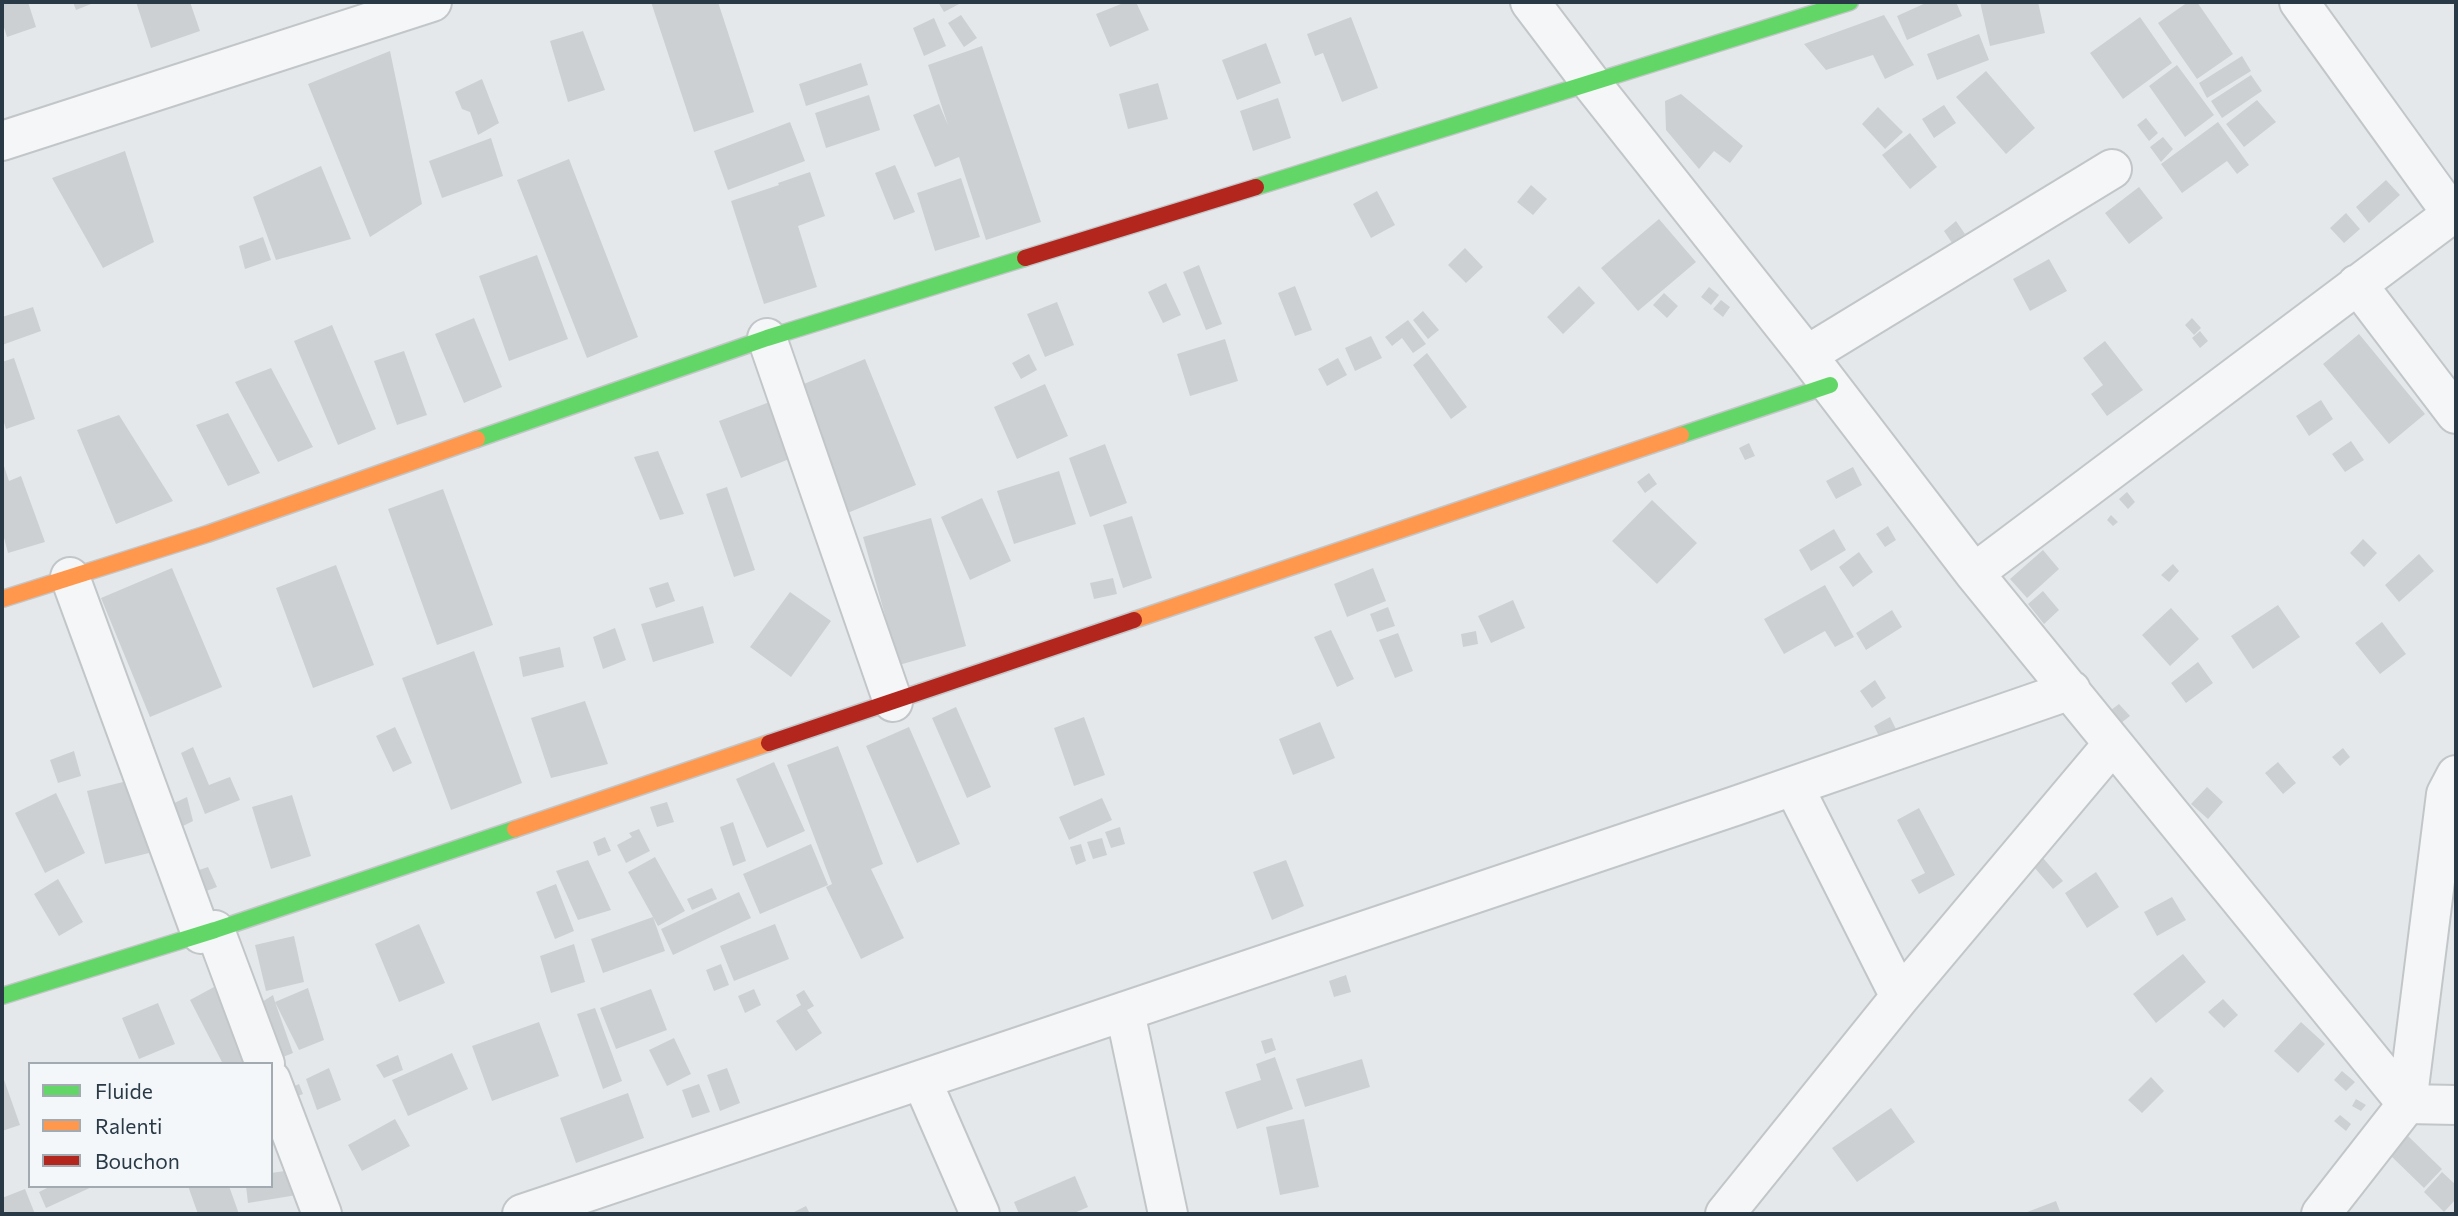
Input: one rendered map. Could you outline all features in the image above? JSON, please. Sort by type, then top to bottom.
[{"type":"street","points":[[2,141],[432,2]]},
{"type":"street","points":[[1530,2],[1591,84],[1807,355],[1974,573],[2407,1104],[2456,1105]]},
{"type":"street","points":[[2,599],[207,534],[767,338],[1850,2]]},
{"type":"street","points":[[1974,573],[2454,212],[2299,2]]},
{"type":"street","points":[[1807,355],[2112,169]]},
{"type":"street","points":[[2357,284],[2456,414]]},
{"type":"street","points":[[767,338],[893,702]]},
{"type":"street","points":[[2,996],[208,932],[1830,386]]},
{"type":"street","points":[[70,577],[208,932],[264,1062]]},
{"type":"street","points":[[522,1214],[922,1082],[1794,787],[2071,690]]},
{"type":"street","points":[[1725,1214],[1900,998],[2112,745]]},
{"type":"street","points":[[2321,1214],[2407,1104],[2446,794],[2456,775]]},
{"type":"street","points":[[1794,787],[1900,998]]},
{"type":"street","points":[[1125,1012],[1168,1214]]},
{"type":"street","points":[[922,1082],[980,1214]]},
{"type":"street","points":[[273,1085],[322,1214]]},
{"type":"building","points":[[2,2],[28,2],[36,27],[7,37],[2,21]]},
{"type":"building","points":[[73,2],[96,2],[76,10]]},
{"type":"building","points":[[136,2],[190,2],[200,31],[151,48]]},
{"type":"building","points":[[651,2],[718,2],[754,112],[694,132]]},
{"type":"building","points":[[938,2],[963,2],[944,12]]},
{"type":"building","points":[[1126,2],[1136,2],[1149,30],[1110,47],[1096,14]]},
{"type":"building","points":[[1928,2],[1956,2],[1962,16],[1907,40],[1897,16]]},
{"type":"building","points":[[1980,2],[2038,2],[2045,33],[1990,46]]},
{"type":"building","points":[[2188,2],[2197,2],[2233,54],[2197,79],[2158,23]]},
{"type":"building","points":[[961,15],[977,38],[964,47],[948,23]]},
{"type":"building","points":[[1884,15],[1914,65],[1885,79],[1873,55],[1826,70],[1804,44]]},
{"type":"building","points":[[1351,17],[1378,88],[1342,102],[1323,53],[1315,56],[1307,34]]},
{"type":"building","points":[[2140,17],[2172,63],[2123,99],[2090,53]]},
{"type":"building","points":[[934,18],[946,46],[924,56],[913,28]]},
{"type":"building","points":[[583,31],[605,90],[568,102],[550,41]]},
{"type":"building","points":[[1979,34],[1989,60],[1937,80],[1927,54]]},
{"type":"building","points":[[1266,43],[1281,83],[1237,100],[1222,60]]},
{"type":"building","points":[[982,46],[1041,222],[986,240],[959,157],[935,167],[913,115],[939,104],[948,125],[928,65]]},
{"type":"building","points":[[390,51],[422,204],[370,237],[308,84]]},
{"type":"building","points":[[2242,56],[2251,71],[2207,98],[2199,83]]},
{"type":"building","points":[[861,63],[868,85],[806,106],[799,84]]},
{"type":"building","points":[[2177,65],[2214,115],[2185,137],[2149,86]]},
{"type":"building","points":[[1986,71],[2035,128],[2006,154],[1956,97]]},
{"type":"building","points":[[2251,75],[2262,91],[2222,118],[2211,101]]},
{"type":"building","points":[[482,79],[499,123],[478,135],[470,112],[462,109],[455,92]]},
{"type":"building","points":[[1158,83],[1168,119],[1128,129],[1119,94]]},
{"type":"building","points":[[1681,94],[1743,146],[1730,163],[1714,151],[1699,169],[1666,130],[1665,101]]},
{"type":"building","points":[[869,95],[880,130],[826,148],[815,113]]},
{"type":"building","points":[[1278,98],[1291,138],[1253,151],[1240,111]]},
{"type":"building","points":[[2257,100],[2276,122],[2244,147],[2226,124]]},
{"type":"building","points":[[1944,105],[1956,123],[1934,138],[1922,119]]},
{"type":"building","points":[[1878,107],[1903,132],[1885,149],[1862,124]]},
{"type":"building","points":[[2146,118],[2158,133],[2149,141],[2137,125]]},
{"type":"building","points":[[790,122],[805,161],[728,190],[714,151]]},
{"type":"building","points":[[2218,122],[2249,165],[2237,174],[2227,161],[2182,193],[2161,164]]},
{"type":"building","points":[[1910,133],[1937,167],[1910,189],[1882,155]]},
{"type":"building","points":[[2163,137],[2173,149],[2161,162],[2150,147]]},
{"type":"building","points":[[491,138],[503,176],[442,198],[429,161]]},
{"type":"building","points":[[125,151],[154,242],[103,268],[52,178]]},
{"type":"building","points":[[569,159],[638,337],[587,358],[517,180]]},
{"type":"building","points":[[895,165],[915,212],[894,220],[875,173]]},
{"type":"building","points":[[321,166],[351,239],[276,260],[253,197]]},
{"type":"building","points":[[810,172],[825,216],[798,226],[817,287],[764,304],[731,201]]},
{"type":"building","points":[[961,178],[980,237],[935,251],[917,193]]},
{"type":"building","points":[[2386,180],[2400,195],[2369,223],[2356,207]]},
{"type":"building","points":[[1531,185],[1547,199],[1533,215],[1517,202]]},
{"type":"building","points":[[2139,187],[2163,218],[2129,244],[2105,213]]},
{"type":"building","points":[[1377,191],[1395,225],[1371,238],[1353,204]]},
{"type":"building","points":[[2346,213],[2360,229],[2344,243],[2330,228]]},
{"type":"building","points":[[1659,219],[1696,262],[1638,311],[1601,268]]},
{"type":"building","points":[[1956,221],[1965,234],[1952,243],[1944,231]]},
{"type":"building","points":[[263,237],[271,260],[245,269],[239,246]]},
{"type":"building","points":[[1465,248],[1483,267],[1466,283],[1448,265]]},
{"type":"building","points":[[537,255],[568,339],[509,361],[479,276]]},
{"type":"building","points":[[2049,259],[2067,291],[2030,311],[2013,279]]},
{"type":"building","points":[[1199,265],[1222,324],[1206,330],[1183,272]]},
{"type":"building","points":[[1166,283],[1181,315],[1163,323],[1148,292]]},
{"type":"building","points":[[1295,286],[1312,330],[1295,336],[1278,293]]},
{"type":"building","points":[[1579,286],[1595,303],[1563,334],[1547,317]]},
{"type":"building","points":[[1709,287],[1719,295],[1711,305],[1701,297]]},
{"type":"building","points":[[1664,293],[1678,306],[1667,318],[1653,305]]},
{"type":"building","points":[[1721,300],[1730,307],[1723,317],[1713,309]]},
{"type":"building","points":[[1057,302],[1074,345],[1045,357],[1027,314]]},
{"type":"building","points":[[33,307],[41,331],[2,345],[2,317]]},
{"type":"building","points":[[1423,311],[1439,330],[1428,339],[1413,320]]},
{"type":"building","points":[[474,318],[502,387],[464,403],[435,334]]},
{"type":"building","points":[[2192,318],[2201,328],[2194,335],[2185,325]]},
{"type":"building","points":[[1408,320],[1426,344],[1413,353],[1402,338],[1392,346],[1385,337]]},
{"type":"building","points":[[332,325],[376,429],[338,445],[294,341]]},
{"type":"building","points":[[2200,331],[2208,341],[2200,348],[2192,338]]},
{"type":"building","points":[[2359,334],[2425,414],[2389,444],[2323,364]]},
{"type":"building","points":[[1371,336],[1382,358],[1355,371],[1345,348]]},
{"type":"building","points":[[1225,339],[1238,381],[1190,396],[1177,354]]},
{"type":"building","points":[[2105,341],[2143,390],[2107,416],[2091,394],[2103,385],[2083,358]]},
{"type":"building","points":[[404,351],[427,415],[397,425],[374,361]]},
{"type":"building","points":[[1427,353],[1467,407],[1451,419],[1413,365]]},
{"type":"building","points":[[1029,354],[1037,370],[1021,379],[1012,363]]},
{"type":"building","points":[[14,358],[35,419],[6,429],[2,416],[2,362]]},
{"type":"building","points":[[1338,358],[1347,375],[1327,386],[1318,369]]},
{"type":"building","points":[[865,359],[916,485],[845,514],[794,388]]},
{"type":"building","points":[[271,368],[313,447],[278,462],[235,382]]},
{"type":"building","points":[[1045,384],[1068,436],[1017,459],[994,407]]},
{"type":"building","points":[[775,400],[797,456],[741,478],[719,421]]},
{"type":"building","points":[[2321,400],[2333,419],[2309,436],[2296,416]]},
{"type":"building","points":[[228,413],[260,473],[228,486],[196,425]]},
{"type":"building","points":[[119,415],[173,501],[116,524],[77,430]]},
{"type":"building","points":[[2351,441],[2364,460],[2345,472],[2332,454]]},
{"type":"building","points":[[1749,443],[1755,456],[1745,460],[1739,448]]},
{"type":"building","points":[[1105,444],[1127,503],[1090,517],[1069,458]]},
{"type":"building","points":[[658,451],[684,514],[660,520],[634,457]]},
{"type":"building","points":[[2,460],[9,481],[21,476],[45,542],[8,553],[2,530]]},
{"type":"building","points":[[1853,467],[1862,485],[1836,499],[1826,481]]},
{"type":"building","points":[[1059,471],[1076,524],[1014,544],[997,491]]},
{"type":"building","points":[[1649,473],[1657,484],[1645,493],[1637,482]]},
{"type":"building","points":[[727,487],[755,570],[734,577],[706,494]]},
{"type":"building","points":[[443,489],[493,625],[437,645],[388,509]]},
{"type":"building","points":[[2127,492],[2135,502],[2128,509],[2119,499]]},
{"type":"building","points":[[982,498],[1011,561],[970,580],[941,517]]},
{"type":"building","points":[[1652,500],[1697,543],[1657,584],[1612,541]]},
{"type":"building","points":[[2111,515],[2118,522],[2113,526],[2107,520]]},
{"type":"building","points":[[1132,516],[1152,578],[1123,588],[1103,525]]},
{"type":"building","points":[[931,518],[966,646],[899,665],[863,537]]},
{"type":"building","points":[[1888,526],[1896,540],[1885,547],[1876,534]]},
{"type":"building","points":[[1834,529],[1846,550],[1811,571],[1799,550]]},
{"type":"building","points":[[2363,539],[2377,553],[2364,567],[2350,553]]},
{"type":"building","points":[[2043,550],[2059,569],[2027,598],[2010,579]]},
{"type":"building","points":[[1859,552],[1873,572],[1853,587],[1839,567]]},
{"type":"building","points":[[2419,554],[2434,571],[2399,602],[2385,585]]},
{"type":"building","points":[[2173,564],[2179,571],[2169,582],[2161,575]]},
{"type":"building","points":[[336,565],[374,665],[313,688],[276,588]]},
{"type":"building","points":[[172,568],[222,687],[150,717],[101,598]]},
{"type":"building","points":[[1373,568],[1386,601],[1347,617],[1334,584]]},
{"type":"building","points":[[1113,578],[1117,594],[1094,599],[1090,583]]},
{"type":"building","points":[[668,582],[675,601],[656,608],[649,588]]},
{"type":"building","points":[[1825,585],[1854,637],[1835,647],[1825,631],[1784,654],[1764,619]]},
{"type":"building","points":[[2043,591],[2059,610],[2044,624],[2028,604]]},
{"type":"building","points":[[790,592],[831,621],[791,677],[750,647]]},
{"type":"building","points":[[1513,600],[1525,628],[1491,643],[1478,616]]},
{"type":"building","points":[[2278,605],[2300,637],[2253,669],[2231,636]]},
{"type":"building","points":[[703,606],[714,643],[653,662],[641,624]]},
{"type":"building","points":[[1388,607],[1395,626],[1377,632],[1370,614]]},
{"type":"building","points":[[2171,608],[2199,639],[2170,666],[2142,635]]},
{"type":"building","points":[[1892,610],[1902,627],[1866,650],[1856,633]]},
{"type":"building","points":[[2382,622],[2406,654],[2380,674],[2355,643]]},
{"type":"building","points":[[615,628],[626,660],[603,669],[593,637]]},
{"type":"building","points":[[1331,630],[1354,679],[1337,687],[1314,637]]},
{"type":"building","points":[[1476,631],[1478,644],[1463,647],[1461,634]]},
{"type":"building","points":[[1398,633],[1413,671],[1395,678],[1379,640]]},
{"type":"building","points":[[560,647],[564,667],[523,677],[519,657]]},
{"type":"building","points":[[474,651],[522,783],[451,810],[402,678]]},
{"type":"building","points":[[2198,662],[2213,683],[2186,703],[2171,683]]},
{"type":"building","points":[[1875,680],[1886,698],[1872,708],[1860,691]]},
{"type":"building","points":[[585,701],[608,764],[551,778],[531,718]]},
{"type":"building","points":[[2119,704],[2130,716],[2121,723],[2111,710]]},
{"type":"building","points":[[956,707],[991,787],[967,798],[932,718]]},
{"type":"building","points":[[1084,717],[1105,775],[1074,786],[1054,728]]},
{"type":"building","points":[[1890,717],[1896,729],[1880,738],[1874,726]]},
{"type":"building","points":[[1320,722],[1335,758],[1293,775],[1279,739]]},
{"type":"building","points":[[395,727],[412,763],[393,772],[376,736]]},
{"type":"building","points":[[909,727],[960,844],[917,863],[866,746]]},
{"type":"building","points":[[838,746],[883,864],[871,869],[904,938],[861,959],[826,887],[832,884],[787,765]]},
{"type":"building","points":[[193,747],[209,785],[230,777],[240,800],[205,814],[181,753]]},
{"type":"building","points":[[2343,748],[2350,757],[2340,766],[2332,757]]},
{"type":"building","points":[[74,751],[81,776],[58,783],[50,760]]},
{"type":"building","points":[[774,762],[805,831],[767,848],[736,779]]},
{"type":"building","points":[[2278,762],[2296,783],[2283,794],[2265,773]]},
{"type":"building","points":[[131,780],[149,853],[105,864],[87,791]]},
{"type":"building","points":[[2207,787],[2223,802],[2208,819],[2191,804]]},
{"type":"building","points":[[56,793],[85,853],[45,873],[15,813]]},
{"type":"building","points":[[292,795],[311,856],[271,869],[252,807]]},
{"type":"building","points":[[187,797],[193,821],[175,830],[168,806]]},
{"type":"building","points":[[1102,798],[1112,820],[1069,840],[1059,817]]},
{"type":"building","points":[[667,802],[674,822],[657,827],[650,807]]},
{"type":"building","points":[[1919,808],[1955,875],[1919,894],[1911,880],[1925,873],[1897,820]]},
{"type":"building","points":[[733,822],[746,861],[733,866],[720,827]]},
{"type":"building","points":[[1120,827],[1125,844],[1111,848],[1105,832]]},
{"type":"building","points":[[639,829],[650,851],[626,863],[617,845],[632,837],[629,833]]},
{"type":"building","points":[[605,837],[611,851],[598,856],[593,842]]},
{"type":"building","points":[[1102,838],[1107,855],[1093,859],[1087,842]]},
{"type":"building","points":[[811,844],[828,885],[760,914],[743,874]]},
{"type":"building","points":[[1081,844],[1086,861],[1076,865],[1070,847]]},
{"type":"building","points":[[655,857],[685,911],[658,926],[628,872]]},
{"type":"building","points":[[2043,858],[2063,881],[2053,889],[2033,866]]},
{"type":"building","points":[[588,860],[611,910],[578,920],[556,871]]},
{"type":"building","points":[[1286,860],[1304,906],[1272,920],[1253,872]]},
{"type":"building","points":[[208,867],[217,887],[193,896],[190,873]]},
{"type":"building","points":[[2096,872],[2119,907],[2087,928],[2065,893]]},
{"type":"building","points":[[58,879],[83,922],[59,936],[34,894]]},
{"type":"building","points":[[556,884],[574,931],[555,939],[536,892]]},
{"type":"building","points":[[712,888],[717,899],[692,910],[687,899]]},
{"type":"building","points":[[739,892],[751,918],[673,955],[661,929]]},
{"type":"building","points":[[2172,897],[2186,920],[2157,936],[2144,912]]},
{"type":"building","points":[[653,917],[665,951],[603,973],[591,939]]},
{"type":"building","points":[[419,924],[445,983],[399,1002],[375,944]]},
{"type":"building","points":[[775,924],[789,959],[734,981],[720,946]]},
{"type":"building","points":[[294,936],[304,982],[266,991],[255,945]]},
{"type":"building","points":[[574,944],[585,982],[551,993],[540,956]]},
{"type":"building","points":[[2183,954],[2206,982],[2156,1023],[2133,994]]},
{"type":"building","points":[[721,964],[729,985],[714,991],[706,970]]},
{"type":"building","points":[[1346,975],[1351,992],[1334,997],[1329,981]]},
{"type":"building","points":[[214,987],[253,1062],[222,1062],[190,1000]]},
{"type":"building","points":[[308,988],[324,1040],[299,1050],[275,1002]]},
{"type":"building","points":[[651,989],[667,1030],[616,1049],[600,1008]]},
{"type":"building","points":[[754,989],[761,1005],[745,1013],[738,996]]},
{"type":"building","points":[[804,990],[814,1006],[807,1010],[822,1033],[796,1051],[776,1021],[801,1005],[796,995]]},
{"type":"building","points":[[273,995],[293,1053],[273,1061],[251,1009]]},
{"type":"building","points":[[2223,999],[2238,1015],[2224,1028],[2208,1012]]},
{"type":"building","points":[[158,1003],[175,1044],[139,1059],[122,1018]]},
{"type":"building","points":[[595,1008],[622,1081],[603,1089],[577,1014]]},
{"type":"building","points":[[539,1022],[559,1076],[492,1101],[472,1046]]},
{"type":"building","points":[[2301,1022],[2325,1044],[2298,1073],[2274,1051]]},
{"type":"building","points":[[674,1038],[691,1074],[667,1086],[649,1050]]},
{"type":"building","points":[[1272,1038],[1276,1050],[1265,1054],[1261,1041]]},
{"type":"building","points":[[452,1053],[468,1089],[408,1116],[392,1080]]},
{"type":"building","points":[[398,1055],[403,1070],[384,1078],[376,1065]]},
{"type":"building","points":[[1275,1057],[1293,1109],[1237,1129],[1225,1092],[1261,1080],[1256,1064]]},
{"type":"building","points":[[1362,1059],[1370,1087],[1305,1107],[1296,1079]]},
{"type":"building","points":[[329,1068],[341,1100],[317,1110],[306,1079]]},
{"type":"building","points":[[727,1068],[740,1103],[720,1111],[707,1075]]},
{"type":"building","points":[[2342,1071],[2355,1082],[2346,1091],[2334,1080]]},
{"type":"building","points":[[2,1074],[20,1125],[2,1131]]},
{"type":"building","points":[[2151,1077],[2164,1091],[2142,1113],[2128,1100]]},
{"type":"building","points":[[299,1084],[303,1094],[290,1099],[286,1090]]},
{"type":"building","points":[[699,1084],[710,1112],[692,1118],[682,1090]]},
{"type":"building","points":[[628,1093],[644,1138],[576,1163],[560,1118]]},
{"type":"building","points":[[2356,1099],[2366,1105],[2361,1111],[2352,1106]]},
{"type":"building","points":[[1891,1108],[1915,1142],[1857,1182],[1832,1148]]},
{"type":"building","points":[[2340,1115],[2351,1124],[2346,1131],[2334,1121]]},
{"type":"building","points":[[395,1119],[410,1146],[362,1171],[348,1145]]},
{"type":"building","points":[[1304,1119],[1319,1187],[1280,1195],[1266,1127]]},
{"type":"building","points":[[2408,1136],[2442,1169],[2424,1188],[2390,1155]]},
{"type":"building","points":[[299,1169],[303,1194],[248,1203],[246,1188],[273,1188],[273,1173]]},
{"type":"building","points":[[2442,1172],[2456,1185],[2456,1199],[2444,1212],[2424,1192]]},
{"type":"building","points":[[1075,1176],[1088,1207],[1072,1214],[1019,1214],[1014,1202]]},
{"type":"building","points":[[47,1188],[90,1188],[46,1208],[39,1192]]},
{"type":"building","points":[[189,1188],[230,1188],[239,1214],[198,1214]]},
{"type":"building","points":[[25,1189],[35,1214],[2,1214],[2,1198]]},
{"type":"building","points":[[2056,1201],[2061,1214],[2022,1214]]},
{"type":"building","points":[[806,1206],[810,1214],[790,1214]]},
{"type":"traffic: fast","points":[[1256,187],[1850,2]]},
{"type":"traffic: fast","points":[[477,439],[767,338],[1025,258]]},
{"type":"traffic: fast","points":[[1681,435],[1830,385]]},
{"type":"traffic: fast","points":[[2,996],[215,930],[515,829]]},
{"type":"traffic: slow","points":[[1134,620],[1681,435]]},
{"type":"traffic: slow","points":[[2,599],[207,534],[477,439]]},
{"type":"traffic: slow","points":[[515,829],[769,743]]},
{"type":"traffic: jam","points":[[1025,258],[1256,187]]},
{"type":"traffic: jam","points":[[769,743],[1134,620]]}]
